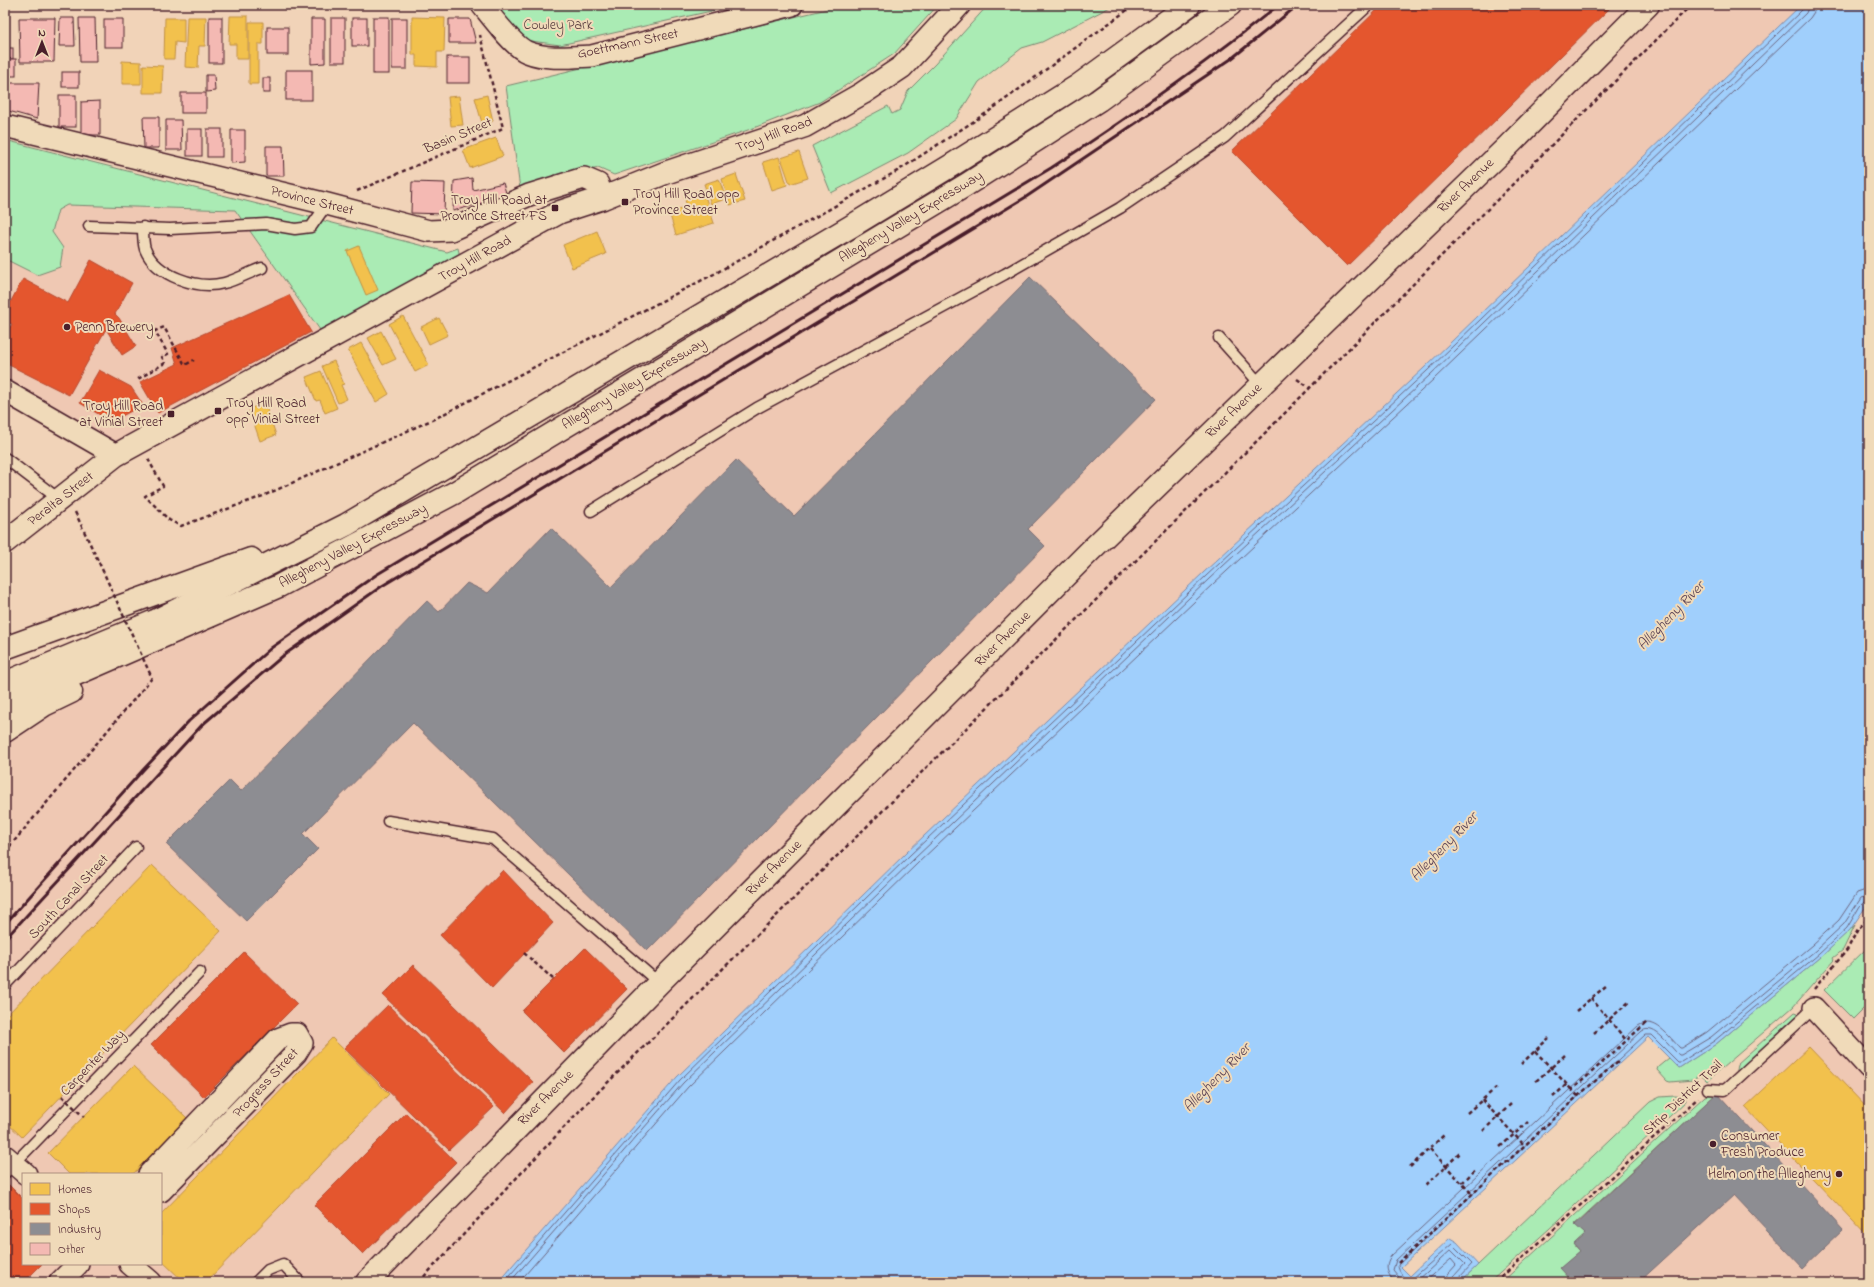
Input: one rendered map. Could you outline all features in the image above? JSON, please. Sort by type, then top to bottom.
[{"type":"main road","name":"Troy Hill Road","points":[[123,451],[560,212],[603,198],[665,173],[805,126],[863,94],[902,67],[958,5]]},
{"type":"main road","name":"Allegheny Valley Expressway","points":[[5,682],[155,621],[346,525],[938,173],[1079,85],[1190,5]]},
{"type":"main road","name":"Allegheny Valley Expressway","points":[[5,705],[279,586],[456,492],[966,185],[1098,100],[1230,5]]},
{"type":"main road","name":"River Avenue","points":[[367,1282],[659,983],[1090,551],[1506,147],[1648,5]]},
{"type":"main road","name":"Peralta Street","points":[[5,542],[123,451]]},
{"type":"main road","points":[[5,648],[346,525]]},
{"type":"main road","points":[[5,731],[44,705],[115,669],[187,627]]},
{"type":"street","name":"Goettmann Street","points":[[482,5],[499,27],[526,52],[557,58],[592,56],[792,5]]},
{"type":"street","name":"Province Street","points":[[5,126],[327,204],[429,231],[451,230],[529,195],[584,178],[598,184],[603,198]]},
{"type":"street","points":[[5,392],[123,451]]},
{"type":"street","points":[[1813,1000],[1869,1068]]},
{"type":"street","name":"Progress Street","points":[[150,1173],[278,1039],[291,1034],[297,1034],[302,1043],[296,1053],[162,1190]]},
{"type":"street","points":[[60,1282],[77,1265]]},
{"type":"street","points":[[131,1265],[150,1282]]},
{"type":"lane","points":[[591,511],[757,408],[1005,274],[1120,208],[1225,137],[1369,5]]},
{"type":"lane","points":[[89,226],[170,229],[266,224],[295,229],[311,227],[327,204]]},
{"type":"lane","points":[[143,227],[145,248],[152,261],[163,272],[176,278],[207,284],[224,283],[262,268]]},
{"type":"lane","points":[[1219,338],[1261,385]]},
{"type":"lane","points":[[5,458],[63,497]]},
{"type":"lane","points":[[388,821],[493,839],[659,983]]},
{"type":"lane","name":"South Canal Street","points":[[5,985],[136,846]]},
{"type":"lane","name":"Carpenter Way","points":[[13,1167],[200,972]]},
{"type":"lane","points":[[1708,1089],[1724,1090],[1813,1000]]},
{"type":"lane","points":[[256,1282],[268,1270],[283,1264],[300,1282]]},
{"type":"path","points":[[123,451],[146,455],[163,486],[146,496],[169,520],[181,526],[263,496],[436,418],[714,274],[892,174],[988,112],[1134,5]]},
{"type":"path","points":[[419,1282],[585,1105],[1279,418],[1691,5]]},
{"type":"path","name":"Basin Street","points":[[355,192],[503,128],[478,29]]},
{"type":"path","points":[[138,378],[165,363],[162,357],[168,354],[155,331],[164,327],[185,365],[194,360]]},
{"type":"path","points":[[5,852],[152,678],[79,519],[63,497]]},
{"type":"path","points":[[1813,1000],[1847,950],[1858,929],[1869,918]]},
{"type":"path","points":[[524,953],[553,979]]},
{"type":"path","points":[[1576,1011],[1607,985]]},
{"type":"path","points":[[1591,998],[1626,1040]]},
{"type":"path","points":[[1594,1033],[1630,1001]]},
{"type":"path","points":[[1572,1090],[1647,1022]]},
{"type":"path","points":[[1521,1064],[1549,1038]]},
{"type":"path","points":[[1536,1051],[1578,1096]]},
{"type":"path","points":[[1536,1081],[1565,1055]]},
{"type":"path","points":[[1398,1262],[1578,1096],[1617,1062],[1619,1064]]},
{"type":"path","points":[[1552,1097],[1567,1084]]},
{"type":"path","points":[[1467,1113],[1496,1088]]},
{"type":"path","name":"Strip District Trail","points":[[1496,1282],[1708,1089]]},
{"type":"path","points":[[62,1096],[84,1117]]},
{"type":"path","points":[[1482,1100],[1524,1145]]},
{"type":"path","points":[[1483,1131],[1511,1104]]},
{"type":"path","points":[[1500,1147],[1528,1122]]},
{"type":"path","points":[[1410,1167],[1444,1135]]},
{"type":"path","points":[[1430,1149],[1472,1194]]},
{"type":"path","points":[[1426,1186],[1460,1153]]},
{"type":"path","points":[[1462,1183],[1475,1170]]},
{"type":"shaded area","points":[[1230,5],[1801,5],[1424,368],[1203,573],[907,852],[677,1077],[498,1282],[5,1282],[5,705],[187,627],[605,401]]},
{"type":"shaded area","points":[[67,205],[235,210],[326,340],[116,455],[5,391],[5,259],[37,275],[63,248],[52,232],[58,210]]},
{"type":"shaded area","points":[[1869,948],[1869,1282],[1525,1282]]},
{"type":"green space","name":"Cowley Park","points":[[491,5],[738,5],[560,45],[524,40]]},
{"type":"green space","points":[[844,5],[938,5],[894,54],[820,102],[751,129],[614,175],[598,168],[520,189],[506,86]]},
{"type":"green space","points":[[988,5],[1114,5],[1042,42],[1022,48],[979,82],[956,119],[908,153],[831,193],[812,146],[888,106],[892,114],[900,110],[908,91],[935,64]]},
{"type":"green space","points":[[5,140],[447,252],[458,248],[460,257],[320,330],[235,210],[67,205],[58,210],[52,232],[63,248],[60,267],[37,275],[5,259]]},
{"type":"green space","points":[[1855,925],[1843,950],[1833,958],[1834,960],[1793,1007],[1707,1081],[1700,1074],[1693,1080],[1670,1082],[1667,1081],[1657,1070],[1658,1067],[1669,1058],[1679,1068],[1716,1044],[1821,957]]},
{"type":"green space","points":[[1869,946],[1867,963],[1869,1003],[1853,1019],[1824,990]]},
{"type":"green space","points":[[1795,1012],[1798,1013],[1798,1017],[1740,1070],[1736,1070],[1737,1064]]},
{"type":"green space","points":[[1717,1093],[1575,1224],[1585,1234],[1574,1244],[1580,1251],[1561,1268],[1573,1282],[1502,1282],[1705,1096]]},
{"type":"green space","points":[[1660,1097],[1685,1097],[1686,1101],[1559,1220],[1490,1282],[1460,1282],[1650,1102]]},
{"type":"water","name":"Allegheny River","points":[[1801,5],[1869,5],[1869,902],[1850,930],[1821,957],[1716,1044],[1679,1068],[1648,1037],[1401,1267],[1410,1276],[1450,1238],[1457,1242],[1478,1265],[1460,1282],[498,1282],[677,1077],[907,852],[1203,573],[1424,368]]},
{"type":"building: Homes","points":[[230,16],[248,16],[248,59],[236,59],[236,44],[229,44]]},
{"type":"building: Homes","points":[[187,17],[206,17],[205,46],[199,46],[198,68],[185,67]]},
{"type":"building: Homes","points":[[412,17],[445,18],[444,52],[437,52],[437,67],[416,66],[416,55],[412,55]]},
{"type":"building: Homes","points":[[165,18],[184,18],[184,43],[175,42],[174,59],[164,59]]},
{"type":"building: Homes","points":[[249,22],[263,22],[263,44],[258,44],[258,84],[249,84]]},
{"type":"building: Homes","points":[[122,61],[141,62],[141,84],[122,84]]},
{"type":"building: Homes","points":[[143,65],[163,66],[162,93],[143,93]]},
{"type":"building: Homes","points":[[487,95],[493,121],[482,123],[475,98]]},
{"type":"building: Homes","points":[[459,96],[463,125],[451,126],[448,97]]},
{"type":"building: Homes","points":[[496,138],[503,156],[470,168],[463,150]]},
{"type":"building: Homes","points":[[799,152],[808,178],[790,184],[781,158]]},
{"type":"building: Homes","points":[[779,157],[787,185],[772,190],[763,162]]},
{"type":"building: Homes","points":[[736,174],[745,201],[730,205],[722,179]]},
{"type":"building: Homes","points":[[719,179],[726,199],[711,204],[704,184]]},
{"type":"building: Homes","points":[[703,190],[714,223],[676,235],[669,212],[687,206],[684,197]]},
{"type":"building: Homes","points":[[597,231],[606,254],[572,268],[563,245]]},
{"type":"building: Homes","points":[[359,246],[378,290],[366,295],[347,251]]},
{"type":"building: Homes","points":[[403,316],[429,365],[415,372],[389,324]]},
{"type":"building: Homes","points":[[439,318],[448,335],[429,344],[421,327]]},
{"type":"building: Homes","points":[[381,331],[396,359],[383,365],[368,338]]},
{"type":"building: Homes","points":[[361,343],[389,394],[376,402],[348,350]]},
{"type":"building: Homes","points":[[334,361],[344,384],[341,385],[347,399],[338,403],[322,366]]},
{"type":"building: Homes","points":[[321,371],[337,408],[325,413],[320,400],[316,401],[306,377]]},
{"type":"building: Homes","points":[[265,403],[276,435],[260,441],[249,409]]},
{"type":"building: Homes","points":[[152,865],[221,931],[22,1137],[5,1121],[5,1017]]},
{"type":"building: Homes","points":[[332,1038],[389,1094],[206,1282],[184,1282],[162,1261],[162,1213]]},
{"type":"building: Homes","name":"Helm on the Allegheny","points":[[1809,1047],[1869,1110],[1869,1238],[1745,1107]]},
{"type":"building: Homes","points":[[133,1066],[187,1118],[134,1173],[68,1173],[48,1153]]},
{"type":"building: Shops","points":[[1382,5],[1613,5],[1347,266],[1232,151]]},
{"type":"building: Shops","name":"Penn Brewery","points":[[91,260],[132,283],[115,314],[136,346],[122,355],[106,329],[69,395],[5,363],[5,331],[7,332],[12,324],[5,321],[5,312],[23,279],[68,303]]},
{"type":"building: Shops","points":[[289,295],[311,332],[158,413],[140,382],[177,364],[172,348]]},
{"type":"building: Shops","points":[[99,370],[131,387],[143,405],[118,418],[117,422],[112,423],[106,421],[105,418],[80,403]]},
{"type":"building: Shops","points":[[503,870],[553,923],[492,988],[440,935]]},
{"type":"building: Shops","points":[[585,948],[627,989],[564,1053],[522,1011]]},
{"type":"building: Shops","points":[[244,952],[297,1004],[204,1097],[151,1045]]},
{"type":"building: Shops","points":[[413,965],[533,1082],[505,1113],[383,995]]},
{"type":"building: Shops","points":[[388,1005],[494,1107],[449,1150],[344,1048]]},
{"type":"building: Shops","points":[[406,1113],[456,1162],[363,1254],[314,1205]]},
{"type":"building: Shops","points":[[8,1184],[22,1198],[22,1265],[41,1265],[24,1282],[5,1282],[5,1187]]},
{"type":"building: Industry","points":[[1030,277],[1156,399],[1028,529],[1045,546],[647,951],[413,723],[303,834],[318,849],[246,921],[166,844],[230,780],[241,791],[427,601],[439,612],[467,583],[488,593],[551,528],[611,587],[736,460],[794,516]]},
{"type":"building: Industry","name":"Consumer Fresh Produce","points":[[1717,1093],[1843,1230],[1803,1268],[1734,1195],[1639,1282],[1573,1282],[1560,1268],[1580,1251],[1574,1244],[1585,1234],[1575,1225]]},
{"type":"building: Other","points":[[209,17],[222,17],[222,63],[209,63]]},
{"type":"building: Other","points":[[373,17],[389,17],[389,74],[373,74]]},
{"type":"building: Other","points":[[19,18],[55,18],[54,62],[20,62]]},
{"type":"building: Other","points":[[60,18],[74,18],[75,46],[59,46]]},
{"type":"building: Other","points":[[79,18],[95,18],[96,62],[80,62]]},
{"type":"building: Other","points":[[331,18],[345,18],[345,62],[331,62]]},
{"type":"building: Other","points":[[352,18],[367,18],[367,46],[352,46]]},
{"type":"building: Other","points":[[392,18],[407,18],[407,69],[392,69]]},
{"type":"building: Other","points":[[104,19],[123,19],[123,47],[104,47]]},
{"type":"building: Other","points":[[311,19],[325,19],[325,63],[311,64]]},
{"type":"building: Other","points":[[449,19],[470,19],[476,43],[449,43]]},
{"type":"building: Other","points":[[267,27],[288,27],[288,55],[267,55]]},
{"type":"building: Other","points":[[5,48],[13,48],[13,59],[5,59]]},
{"type":"building: Other","points":[[447,57],[470,57],[470,83],[447,83]]},
{"type":"building: Other","points":[[5,59],[16,59],[16,76],[5,76]]},
{"type":"building: Other","points":[[286,70],[312,70],[312,100],[286,100]]},
{"type":"building: Other","points":[[62,72],[79,72],[79,87],[62,87]]},
{"type":"building: Other","points":[[206,75],[214,75],[215,91],[206,92]]},
{"type":"building: Other","points":[[263,78],[270,78],[270,93],[263,93]]},
{"type":"building: Other","points":[[5,83],[39,83],[37,119],[5,110]]},
{"type":"building: Other","points":[[181,93],[206,93],[206,113],[181,113]]},
{"type":"building: Other","points":[[59,95],[76,95],[76,127],[59,127]]},
{"type":"building: Other","points":[[100,101],[100,135],[81,135],[81,102]]},
{"type":"building: Other","points":[[143,117],[159,117],[159,148],[144,148]]},
{"type":"building: Other","points":[[166,120],[181,120],[182,150],[166,150]]},
{"type":"building: Other","points":[[187,129],[202,129],[202,156],[187,156]]},
{"type":"building: Other","points":[[207,129],[222,129],[222,157],[207,157]]},
{"type":"building: Other","points":[[231,130],[245,130],[245,162],[231,163]]},
{"type":"building: Other","points":[[266,146],[283,146],[284,176],[266,176]]},
{"type":"building: Other","points":[[472,178],[473,190],[503,183],[507,196],[453,211],[454,181]]},
{"type":"building: Other","points":[[412,182],[445,183],[444,214],[411,213]]},
{"type":"railway","points":[[5,924],[189,721],[271,648],[376,575],[1051,168],[1167,90],[1278,5]]},
{"type":"railway","points":[[5,939],[202,725],[284,655],[382,586],[1026,197],[1231,59],[1298,5]]},
{"type":"place","name":"Troy Hill Road opp Province Street","points":[[625,202]]},
{"type":"place","name":"Troy Hill Road at Province Street FS","points":[[555,208]]},
{"type":"place","name":"Penn Brewery","points":[[67,327]]},
{"type":"place","name":"Troy Hill Road opp Vinial Street","points":[[218,411]]},
{"type":"place","name":"Troy Hill Road at Vinial Street","points":[[171,414]]},
{"type":"place","name":"Consumer Fresh Produce","points":[[1713,1144]]},
{"type":"place","name":"Helm on the Allegheny","points":[[1839,1174]]}]
